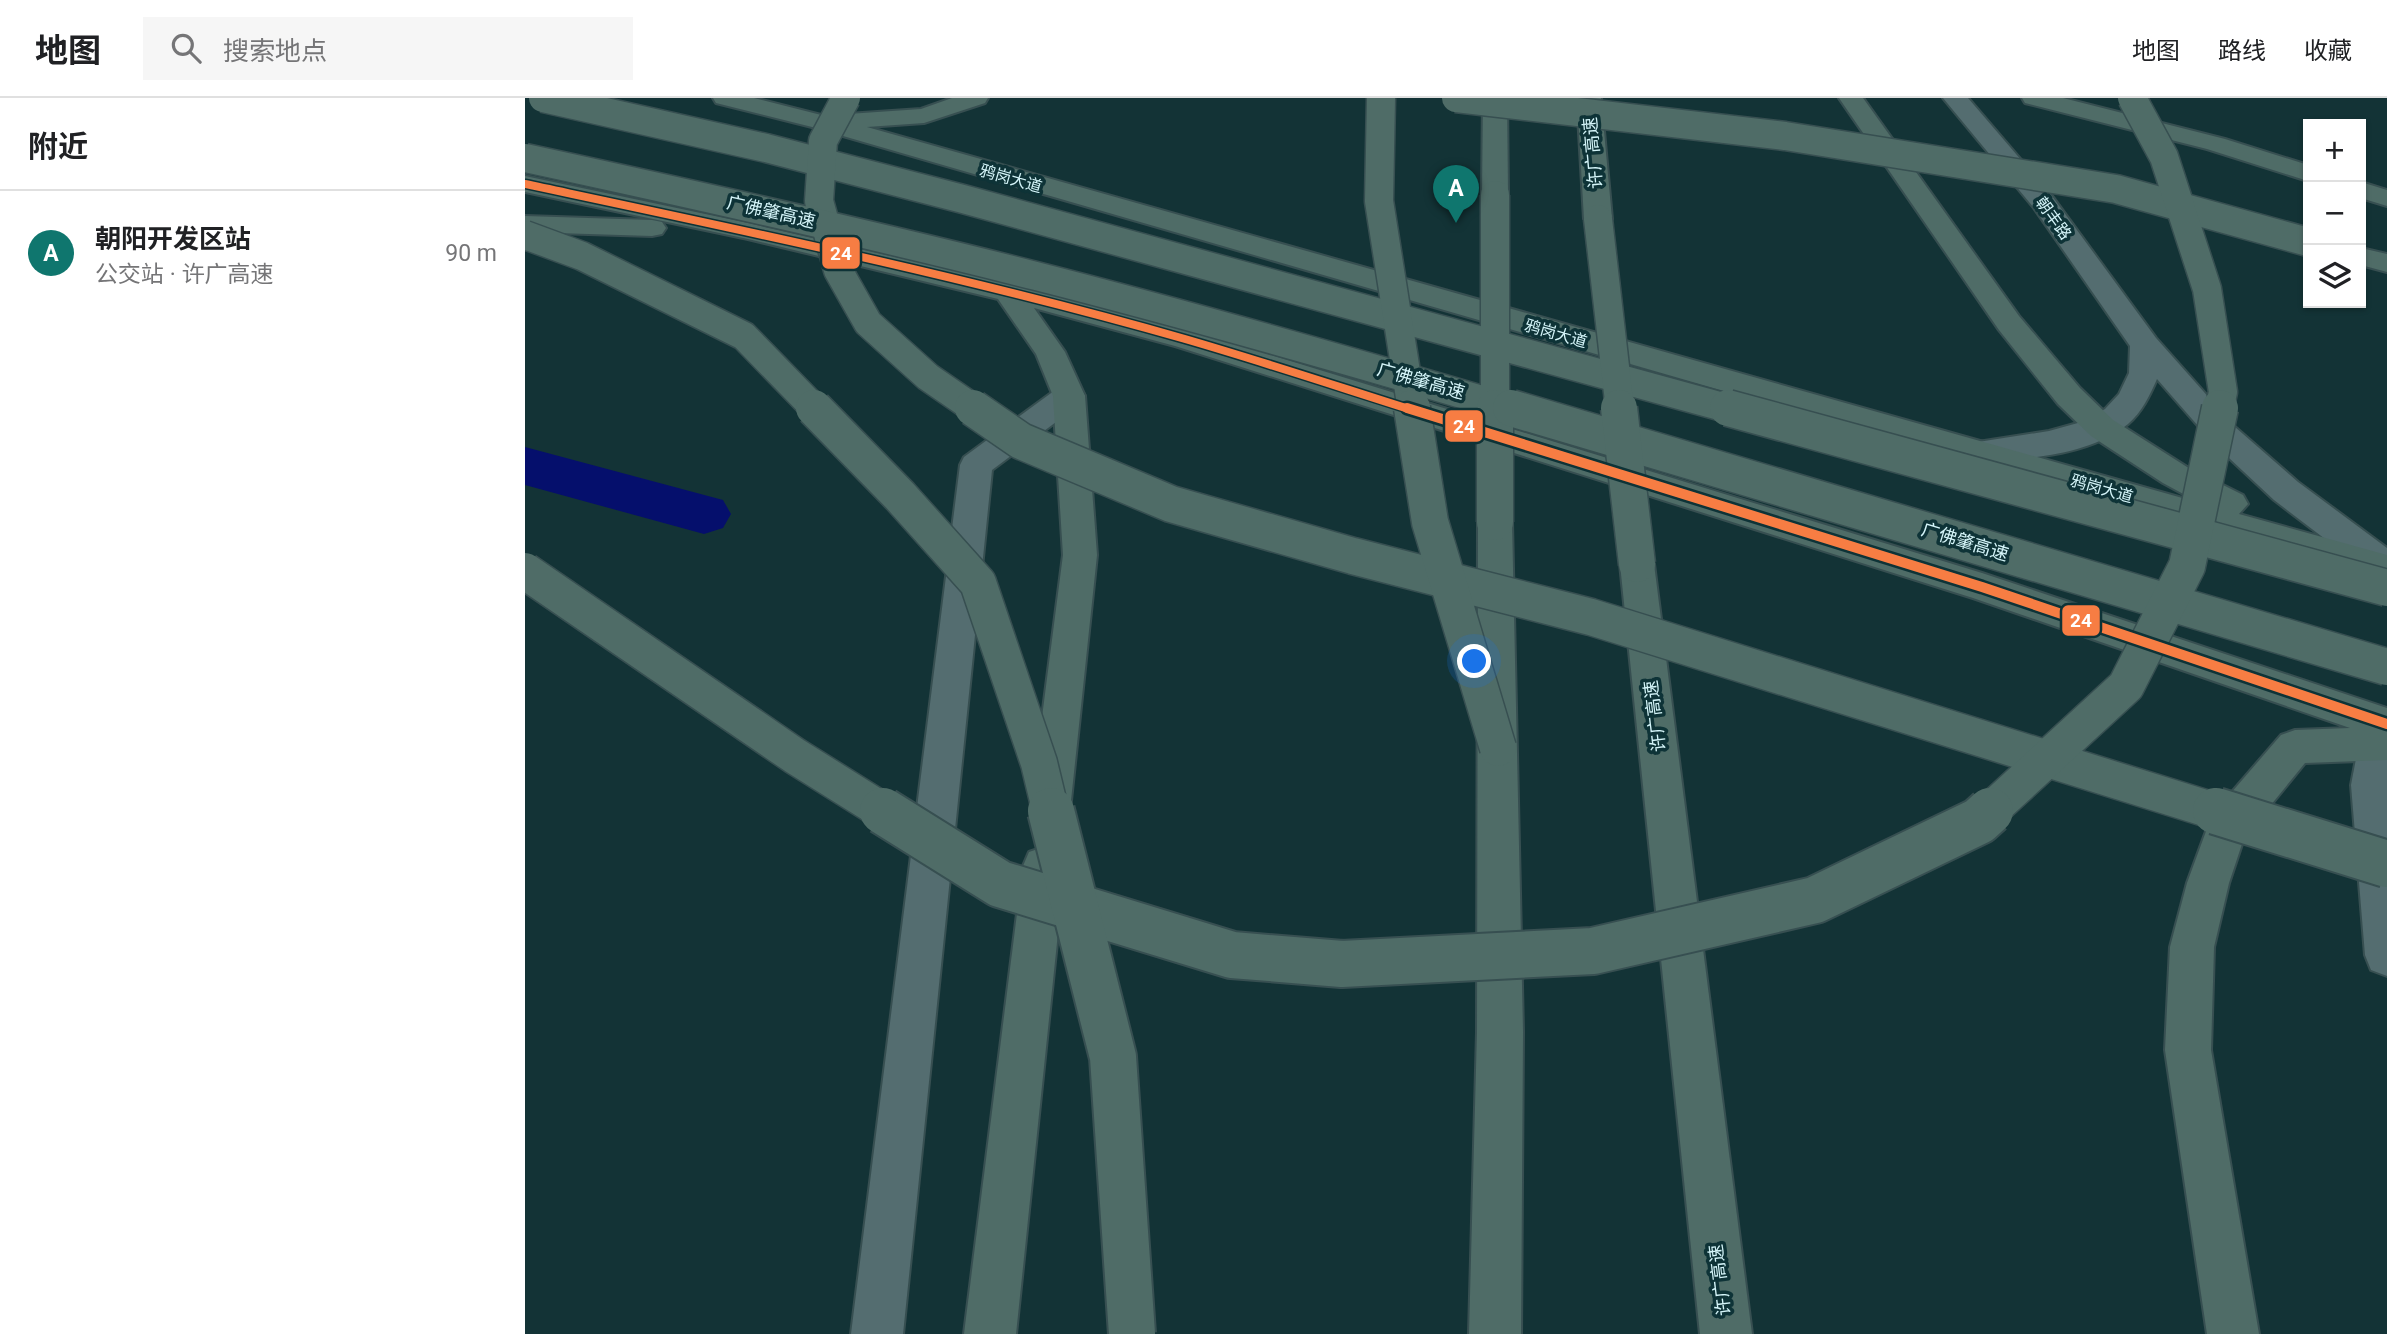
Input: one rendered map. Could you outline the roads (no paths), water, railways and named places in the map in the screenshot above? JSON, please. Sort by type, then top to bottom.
[{"type":"highway","points":[[543,98],[766,148],[963,199],[2387,588]]},
{"type":"highway","name":"鸦岗大道","points":[[726,98],[821,122],[2387,568]]},
{"type":"highway","points":[[846,98],[824,141],[819,201],[838,270],[869,323],[928,377],[1021,441],[1171,504],[1353,556],[1591,617],[2387,864]]},
{"type":"highway","points":[[821,122],[924,116],[976,98]]},
{"type":"highway","points":[[1381,98],[1379,201],[1430,522],[1498,748]]},
{"type":"highway","points":[[1456,98],[1785,136],[2116,189],[2303,241]]},
{"type":"highway","points":[[1495,98],[1495,522],[1500,1032],[1495,1334]]},
{"type":"highway","name":"许广高速","points":[[1589,98],[1598,219],[1726,1334]]},
{"type":"highway","points":[[1851,98],[2009,323],[2069,396],[2102,428],[2175,475],[2317,549]]},
{"type":"highway","points":[[2034,98],[2216,144],[2303,171]]},
{"type":"highway","points":[[525,571],[795,756],[1000,884],[1232,955],[1342,964],[1593,951],[1815,900],[1979,821],[2126,686],[2187,566],[2223,392],[2207,289],[2164,157],[2132,98]]},
{"type":"highway","name":"广佛肇高速","points":[[525,158],[768,211],[1023,272],[1355,362],[2387,667]]},
{"type":"highway","points":[[525,184],[748,231],[1008,292],[1185,339],[1970,583],[2384,736]]},
{"type":"highway","points":[[2366,192],[2387,198]]},
{"type":"highway","points":[[525,224],[748,231]]},
{"type":"highway","points":[[525,235],[582,256],[744,336],[900,496],[978,583],[1039,763],[1113,1057],[1132,1334]]},
{"type":"highway","points":[[2366,257],[2387,263]]},
{"type":"highway","points":[[990,1334],[1080,555],[1069,396],[1050,352],[1008,292]]},
{"type":"highway","points":[[2233,1334],[2188,1050],[2192,947],[2208,883],[2227,828],[2295,747],[2384,736]]},
{"type":"street","name":"朝丰路","points":[[1955,98],[2043,202],[2145,345],[2224,435],[2285,491],[2387,568]]},
{"type":"street","points":[[1976,452],[2053,441],[2102,428],[2132,401],[2144,376],[2145,345]]},
{"type":"street","points":[[877,1334],[976,465],[1069,396]]},
{"type":"street","points":[[2384,736],[2371,785],[2387,955]]},
{"type":"waterway","points":[[525,466],[704,514]]},
{"type":"place","name":"朝阳开发区站","points":[[1456,223]]}]
